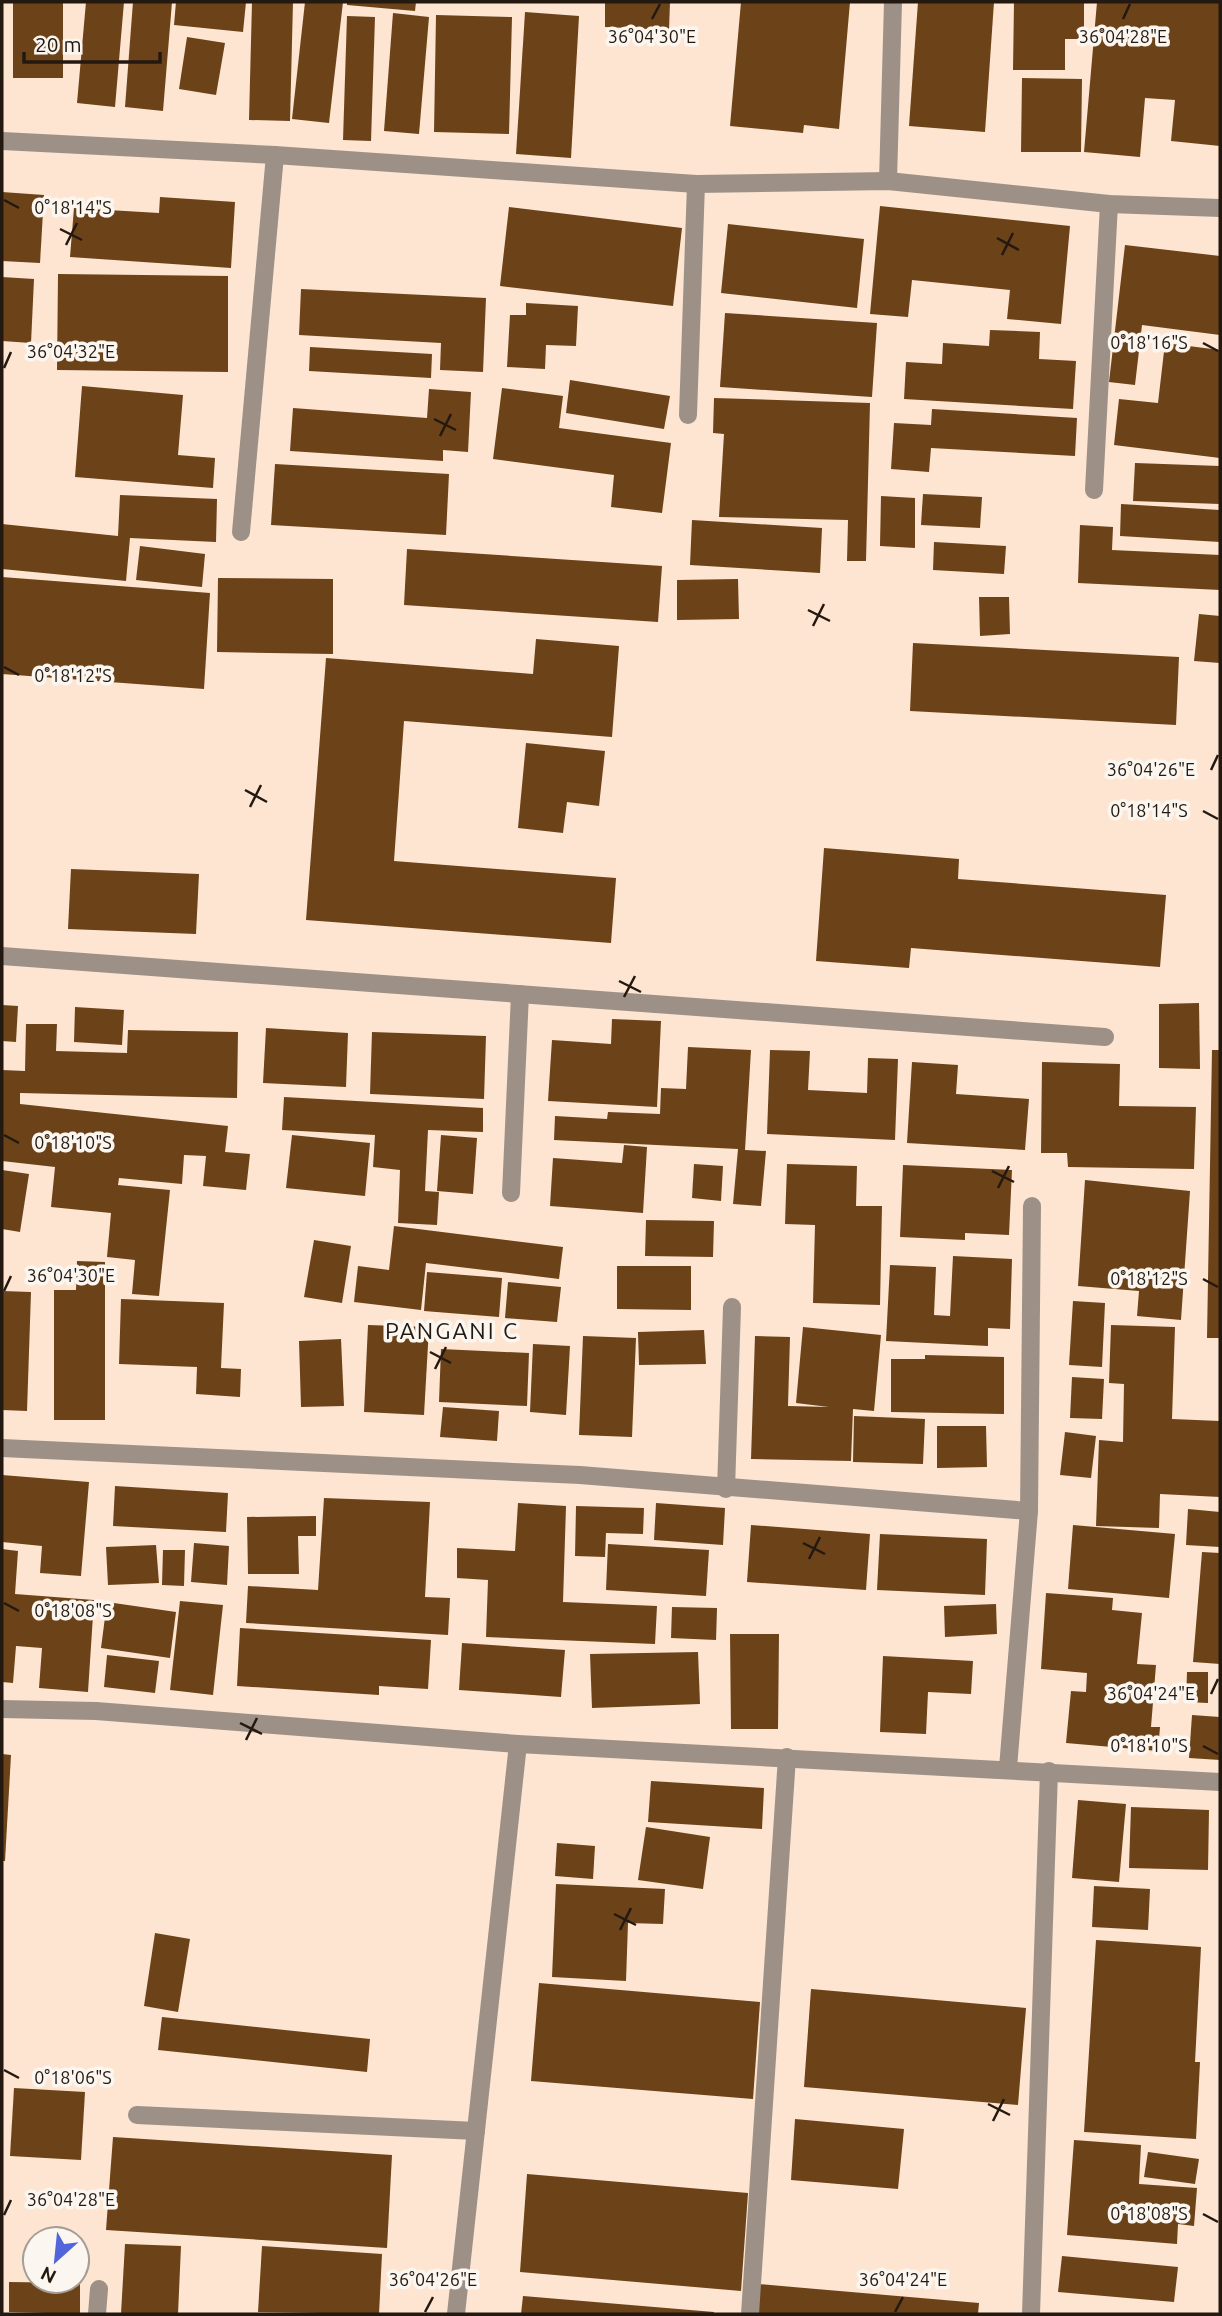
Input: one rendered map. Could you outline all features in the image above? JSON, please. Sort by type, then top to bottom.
[{"type":"street","points":[[888,181],[893,2]]},
{"type":"street","points":[[2,141],[275,155],[696,184],[888,181],[1109,204],[1220,208]]},
{"type":"street","points":[[241,532],[275,155]]},
{"type":"street","points":[[688,415],[696,184]]},
{"type":"street","points":[[1094,490],[1109,204]]},
{"type":"street","points":[[2,956],[1105,1037]]},
{"type":"street","points":[[511,1193],[520,994]]},
{"type":"street","points":[[1008,1768],[1029,1511],[1032,1206]]},
{"type":"street","points":[[726,1489],[732,1307]]},
{"type":"street","points":[[2,1448],[580,1475],[726,1489],[1029,1511]]},
{"type":"street","points":[[2,1709],[96,1711],[518,1744],[1008,1768],[1220,1782]]},
{"type":"street","points":[[456,2314],[518,1744]]},
{"type":"street","points":[[750,2314],[787,1757]]},
{"type":"street","points":[[1031,2314],[1049,1771]]},
{"type":"street","points":[[137,2115],[476,2130]]},
{"type":"street","points":[[97,2314],[99,2288]]},
{"type":"building","points":[[13,2],[63,2],[63,78],[13,78]]},
{"type":"building","points":[[86,2],[124,2],[115,107],[77,103]]},
{"type":"building","points":[[133,2],[172,2],[163,111],[125,107]]},
{"type":"building","points":[[176,2],[246,2],[243,32],[174,25]]},
{"type":"building","points":[[252,2],[293,2],[290,121],[249,120]]},
{"type":"building","points":[[305,2],[343,2],[329,123],[292,119]]},
{"type":"building","points":[[347,2],[416,2],[415,11],[347,5]]},
{"type":"building","points":[[605,2],[670,2],[669,30],[605,27]]},
{"type":"building","points":[[741,2],[850,2],[839,129],[804,125],[803,133],[730,126]]},
{"type":"building","points":[[918,2],[994,2],[985,132],[909,126]]},
{"type":"building","points":[[1014,2],[1084,2],[1084,39],[1065,39],[1065,70],[1013,70]]},
{"type":"building","points":[[1097,2],[1220,2],[1220,146],[1171,141],[1175,100],[1145,98],[1140,157],[1084,152]]},
{"type":"building","points":[[525,12],[579,16],[571,158],[516,154]]},
{"type":"building","points":[[393,13],[429,17],[419,134],[384,131]]},
{"type":"building","points":[[436,15],[512,17],[509,134],[434,132]]},
{"type":"building","points":[[347,16],[375,17],[371,141],[343,140]]},
{"type":"building","points":[[187,37],[225,43],[216,95],[179,89]]},
{"type":"building","points":[[1022,78],[1082,79],[1081,152],[1021,152]]},
{"type":"building","points":[[2,192],[44,195],[40,263],[2,261]]},
{"type":"building","points":[[160,197],[235,202],[231,268],[70,257],[74,208],[159,213]]},
{"type":"building","points":[[880,206],[1070,226],[1061,324],[1007,319],[1010,290],[912,280],[908,317],[870,314]]},
{"type":"building","points":[[509,207],[682,228],[673,306],[500,286]]},
{"type":"building","points":[[728,224],[864,239],[857,308],[721,293]]},
{"type":"building","points":[[1125,245],[1220,256],[1220,335],[1142,325],[1135,385],[1109,382]]},
{"type":"building","points":[[58,274],[228,276],[228,372],[57,370]]},
{"type":"building","points":[[2,277],[34,279],[31,343],[2,341]]},
{"type":"building","points":[[301,289],[486,298],[483,372],[440,370],[441,343],[299,335]]},
{"type":"building","points":[[526,303],[578,306],[576,346],[546,345],[545,369],[507,367],[510,315],[526,315]]},
{"type":"building","points":[[725,313],[877,323],[872,397],[720,387]]},
{"type":"building","points":[[990,330],[1040,332],[1039,359],[1076,361],[1073,409],[904,399],[906,362],[942,364],[943,343],[989,346]]},
{"type":"building","points":[[1165,343],[1220,350],[1220,458],[1114,445],[1119,399],[1158,403]]},
{"type":"building","points":[[310,347],[432,354],[431,378],[309,371]]},
{"type":"building","points":[[570,380],[670,396],[664,429],[566,413]]},
{"type":"building","points":[[82,386],[183,395],[178,455],[215,458],[213,488],[75,477]]},
{"type":"building","points":[[502,388],[563,396],[559,428],[671,443],[662,513],[611,507],[614,475],[493,459]]},
{"type":"building","points":[[429,389],[471,392],[468,452],[443,450],[443,461],[290,451],[293,408],[427,418]]},
{"type":"building","points":[[714,398],[870,403],[866,561],[847,561],[848,520],[719,517],[724,434],[713,433]]},
{"type":"building","points":[[932,409],[1077,418],[1075,456],[931,448],[929,472],[891,469],[894,423],[931,425]]},
{"type":"building","points":[[1135,463],[1220,466],[1220,504],[1133,501]]},
{"type":"building","points":[[275,464],[449,474],[446,535],[271,525]]},
{"type":"building","points":[[923,494],[982,497],[980,528],[921,525]]},
{"type":"building","points":[[120,495],[217,499],[216,542],[130,538],[126,581],[2,569],[2,524],[118,536]]},
{"type":"building","points":[[881,496],[915,498],[915,548],[880,546]]},
{"type":"building","points":[[1121,504],[1220,510],[1220,542],[1120,536]]},
{"type":"building","points":[[692,520],[822,528],[820,573],[690,565]]},
{"type":"building","points":[[1080,525],[1113,527],[1112,550],[1220,555],[1220,590],[1078,583]]},
{"type":"building","points":[[934,542],[1006,546],[1004,574],[933,570]]},
{"type":"building","points":[[140,546],[205,554],[202,587],[136,580]]},
{"type":"building","points":[[407,549],[662,566],[658,622],[404,605]]},
{"type":"building","points":[[2,577],[210,593],[204,689],[2,674]]},
{"type":"building","points":[[218,578],[333,579],[333,654],[217,652]]},
{"type":"building","points":[[738,579],[739,619],[677,620],[677,580]]},
{"type":"building","points":[[979,597],[1009,597],[1010,634],[980,636]]},
{"type":"building","points":[[1199,614],[1220,616],[1220,663],[1194,661]]},
{"type":"building","points":[[536,639],[619,646],[612,737],[404,721],[394,861],[616,878],[611,943],[306,920],[326,658],[533,674]]},
{"type":"building","points":[[913,643],[1179,657],[1176,725],[910,711]]},
{"type":"building","points":[[526,743],[605,751],[599,806],[567,802],[563,833],[518,828]]},
{"type":"building","points":[[824,848],[959,859],[958,879],[1166,895],[1160,967],[911,948],[909,968],[816,961]]},
{"type":"building","points":[[71,869],[199,874],[196,934],[68,929]]},
{"type":"building","points":[[1199,1003],[1200,1069],[1159,1068],[1159,1004]]},
{"type":"building","points":[[2,1005],[18,1006],[16,1042],[2,1041]]},
{"type":"building","points":[[75,1007],[124,1010],[122,1045],[74,1042]]},
{"type":"building","points":[[612,1019],[661,1021],[657,1107],[548,1101],[552,1040],[611,1044]]},
{"type":"building","points":[[26,1024],[57,1024],[56,1051],[127,1053],[128,1030],[238,1032],[237,1098],[20,1093],[20,1104],[228,1126],[225,1152],[250,1154],[246,1190],[203,1186],[206,1156],[184,1155],[182,1184],[119,1178],[118,1185],[170,1190],[159,1296],[132,1294],[135,1260],[107,1257],[111,1213],[51,1207],[55,1167],[2,1161],[2,1070],[25,1071]]},
{"type":"building","points":[[266,1028],[348,1033],[346,1087],[263,1083]]},
{"type":"building","points":[[372,1032],[486,1036],[484,1099],[370,1094]]},
{"type":"building","points":[[688,1047],[751,1050],[745,1150],[766,1151],[761,1206],[733,1204],[738,1149],[554,1140],[555,1116],[607,1119],[608,1112],[660,1114],[661,1088],[686,1089]]},
{"type":"building","points":[[770,1050],[810,1051],[808,1090],[867,1093],[868,1058],[898,1059],[895,1140],[767,1134]]},
{"type":"building","points":[[1212,1050],[1220,1050],[1220,1338],[1207,1338]]},
{"type":"building","points":[[912,1062],[958,1065],[956,1094],[1029,1099],[1025,1150],[907,1143]]},
{"type":"building","points":[[1042,1062],[1120,1064],[1119,1106],[1196,1107],[1194,1169],[1068,1167],[1067,1153],[1041,1153]]},
{"type":"building","points":[[284,1097],[483,1108],[483,1132],[428,1130],[425,1191],[439,1192],[437,1225],[398,1223],[400,1170],[373,1167],[375,1135],[282,1130]]},
{"type":"building","points":[[292,1135],[370,1143],[365,1196],[286,1188]]},
{"type":"building","points":[[441,1135],[477,1138],[473,1194],[437,1191]]},
{"type":"building","points":[[624,1145],[647,1147],[643,1213],[550,1206],[553,1158],[622,1163]]},
{"type":"building","points":[[694,1164],[723,1166],[721,1201],[692,1198]]},
{"type":"building","points":[[787,1164],[857,1166],[856,1206],[882,1206],[880,1305],[813,1303],[815,1225],[785,1224]]},
{"type":"building","points":[[903,1165],[1012,1170],[1009,1235],[965,1233],[965,1240],[900,1237]]},
{"type":"building","points":[[2,1170],[29,1174],[20,1232],[2,1229]]},
{"type":"building","points":[[1085,1180],[1190,1191],[1181,1320],[1137,1316],[1139,1291],[1078,1286]]},
{"type":"building","points":[[646,1220],[714,1221],[713,1257],[645,1256]]},
{"type":"building","points":[[394,1226],[563,1247],[559,1279],[426,1263],[421,1310],[354,1302],[358,1266],[389,1270]]},
{"type":"building","points":[[314,1240],[351,1246],[342,1303],[304,1297]]},
{"type":"building","points":[[953,1256],[1012,1259],[1010,1329],[988,1328],[988,1346],[886,1341],[890,1265],[936,1267],[934,1315],[950,1316]]},
{"type":"building","points":[[77,1261],[105,1262],[105,1420],[54,1420],[54,1290],[76,1290]]},
{"type":"building","points":[[617,1266],[691,1266],[691,1310],[617,1309]]},
{"type":"building","points":[[427,1272],[502,1278],[499,1317],[424,1311]]},
{"type":"building","points":[[508,1282],[561,1287],[557,1322],[505,1318]]},
{"type":"building","points":[[2,1291],[31,1292],[27,1411],[2,1410]]},
{"type":"building","points":[[121,1299],[224,1303],[221,1368],[241,1369],[240,1397],[196,1394],[197,1367],[119,1364]]},
{"type":"building","points":[[1073,1301],[1105,1303],[1102,1367],[1069,1365]]},
{"type":"building","points":[[368,1325],[429,1327],[424,1415],[364,1412]]},
{"type":"building","points":[[1111,1325],[1175,1327],[1172,1419],[1220,1421],[1220,1497],[1160,1494],[1159,1528],[1096,1526],[1099,1440],[1123,1442],[1124,1384],[1109,1383]]},
{"type":"building","points":[[803,1327],[881,1335],[874,1411],[853,1409],[851,1461],[751,1459],[755,1336],[790,1337],[788,1406],[829,1407],[796,1403]]},
{"type":"building","points":[[704,1330],[706,1364],[639,1365],[638,1332]]},
{"type":"building","points":[[583,1336],[636,1338],[632,1437],[579,1435]]},
{"type":"building","points":[[341,1339],[344,1406],[301,1407],[299,1341]]},
{"type":"building","points":[[533,1344],[570,1346],[566,1415],[530,1412]]},
{"type":"building","points":[[441,1349],[529,1353],[527,1406],[439,1402]]},
{"type":"building","points":[[925,1355],[1004,1357],[1004,1414],[891,1412],[891,1359],[925,1359]]},
{"type":"building","points":[[1072,1377],[1104,1379],[1102,1419],[1070,1418]]},
{"type":"building","points":[[443,1407],[499,1411],[497,1441],[440,1437]]},
{"type":"building","points":[[854,1416],[925,1419],[923,1464],[853,1462]]},
{"type":"building","points":[[937,1426],[986,1426],[987,1467],[937,1468]]},
{"type":"building","points":[[1065,1432],[1096,1436],[1091,1478],[1060,1475]]},
{"type":"building","points":[[2,1475],[89,1482],[81,1576],[40,1573],[42,1546],[2,1542]]},
{"type":"building","points":[[115,1486],[228,1493],[226,1532],[113,1526]]},
{"type":"building","points":[[324,1498],[430,1502],[425,1597],[450,1598],[448,1635],[246,1623],[248,1586],[318,1590]]},
{"type":"building","points":[[518,1503],[566,1506],[563,1602],[657,1606],[655,1644],[486,1637],[488,1580],[457,1578],[457,1548],[515,1551]]},
{"type":"building","points":[[656,1503],[725,1508],[723,1545],[654,1540]]},
{"type":"building","points":[[576,1506],[644,1508],[643,1534],[606,1533],[605,1557],[575,1556]]},
{"type":"building","points":[[1188,1509],[1220,1512],[1220,1547],[1186,1545]]},
{"type":"building","points":[[316,1516],[316,1536],[298,1536],[299,1574],[248,1574],[247,1517]]},
{"type":"building","points":[[751,1525],[870,1534],[866,1590],[747,1582]]},
{"type":"building","points":[[1073,1525],[1175,1534],[1169,1598],[1068,1589]]},
{"type":"building","points":[[880,1534],[987,1539],[985,1595],[877,1590]]},
{"type":"building","points":[[194,1543],[229,1546],[227,1585],[191,1582]]},
{"type":"building","points":[[608,1544],[709,1550],[706,1596],[606,1590]]},
{"type":"building","points":[[156,1545],[159,1583],[108,1585],[106,1547]]},
{"type":"building","points":[[2,1549],[18,1551],[15,1594],[94,1600],[88,1692],[39,1688],[42,1648],[16,1646],[13,1683],[2,1682]]},
{"type":"building","points":[[163,1550],[185,1550],[184,1586],[162,1585]]},
{"type":"building","points":[[1202,1552],[1220,1553],[1220,1664],[1193,1662]]},
{"type":"building","points":[[1046,1593],[1113,1598],[1112,1610],[1142,1613],[1137,1664],[1156,1665],[1151,1727],[1160,1727],[1158,1751],[1066,1743],[1071,1691],[1086,1692],[1087,1673],[1041,1669]]},
{"type":"building","points":[[180,1601],[223,1605],[213,1695],[170,1690]]},
{"type":"building","points":[[107,1602],[176,1612],[170,1658],[101,1648]]},
{"type":"building","points":[[996,1604],[997,1634],[945,1637],[944,1606]]},
{"type":"building","points":[[672,1607],[717,1608],[716,1640],[671,1638]]},
{"type":"building","points":[[240,1628],[431,1640],[428,1689],[379,1686],[379,1695],[237,1686]]},
{"type":"building","points":[[730,1634],[779,1634],[778,1729],[731,1729]]},
{"type":"building","points":[[462,1643],[565,1650],[561,1697],[459,1690]]},
{"type":"building","points":[[698,1652],[700,1704],[592,1708],[590,1654]]},
{"type":"building","points":[[107,1655],[159,1661],[155,1693],[104,1687]]},
{"type":"building","points":[[883,1656],[973,1661],[971,1694],[928,1692],[926,1734],[880,1732]]},
{"type":"building","points":[[1187,1672],[1208,1672],[1208,1703],[1186,1702]]},
{"type":"building","points":[[1192,1715],[1220,1717],[1220,1760],[1189,1758]]},
{"type":"building","points":[[2,1754],[11,1755],[5,1861],[2,1861]]},
{"type":"building","points":[[651,1781],[764,1788],[762,1829],[648,1822]]},
{"type":"building","points":[[1078,1800],[1126,1804],[1119,1882],[1072,1878]]},
{"type":"building","points":[[1131,1807],[1209,1810],[1208,1870],[1129,1868]]},
{"type":"building","points":[[646,1827],[710,1837],[703,1889],[638,1880]]},
{"type":"building","points":[[557,1843],[595,1846],[593,1879],[555,1876]]},
{"type":"building","points":[[556,1884],[665,1889],[663,1924],[628,1923],[626,1981],[552,1977]]},
{"type":"building","points":[[1094,1886],[1150,1889],[1148,1930],[1092,1927]]},
{"type":"building","points":[[155,1933],[190,1939],[178,2012],[144,2006]]},
{"type":"building","points":[[1096,1940],[1201,1947],[1195,2062],[1200,2062],[1196,2139],[1084,2132]]},
{"type":"building","points":[[539,1983],[760,2002],[753,2099],[531,2081]]},
{"type":"building","points":[[811,1989],[1026,2008],[1018,2105],[804,2087]]},
{"type":"building","points":[[162,2017],[370,2039],[367,2072],[158,2050]]},
{"type":"building","points":[[14,2088],[85,2092],[81,2160],[10,2156]]},
{"type":"building","points":[[795,2119],[904,2129],[898,2189],[791,2180]]},
{"type":"building","points":[[113,2137],[392,2155],[387,2248],[106,2230]]},
{"type":"building","points":[[1074,2140],[1141,2145],[1139,2184],[1197,2188],[1194,2226],[1178,2224],[1177,2244],[1067,2235]]},
{"type":"building","points":[[1148,2152],[1199,2159],[1195,2184],[1144,2177]]},
{"type":"building","points":[[527,2174],[748,2193],[741,2291],[520,2272]]},
{"type":"building","points":[[125,2244],[181,2246],[178,2314],[121,2314]]},
{"type":"building","points":[[262,2246],[382,2254],[379,2314],[258,2312]]},
{"type":"building","points":[[1062,2256],[1178,2267],[1174,2302],[1058,2292]]},
{"type":"building","points":[[9,2282],[21,2282],[21,2295],[80,2295],[80,2314],[9,2312]]},
{"type":"building","points":[[758,2284],[979,2303],[978,2314],[755,2314]]},
{"type":"building","points":[[523,2296],[714,2312],[714,2314],[521,2314]]},
{"type":"district","name":"PANGANI C","points":[[452,1331]]}]
